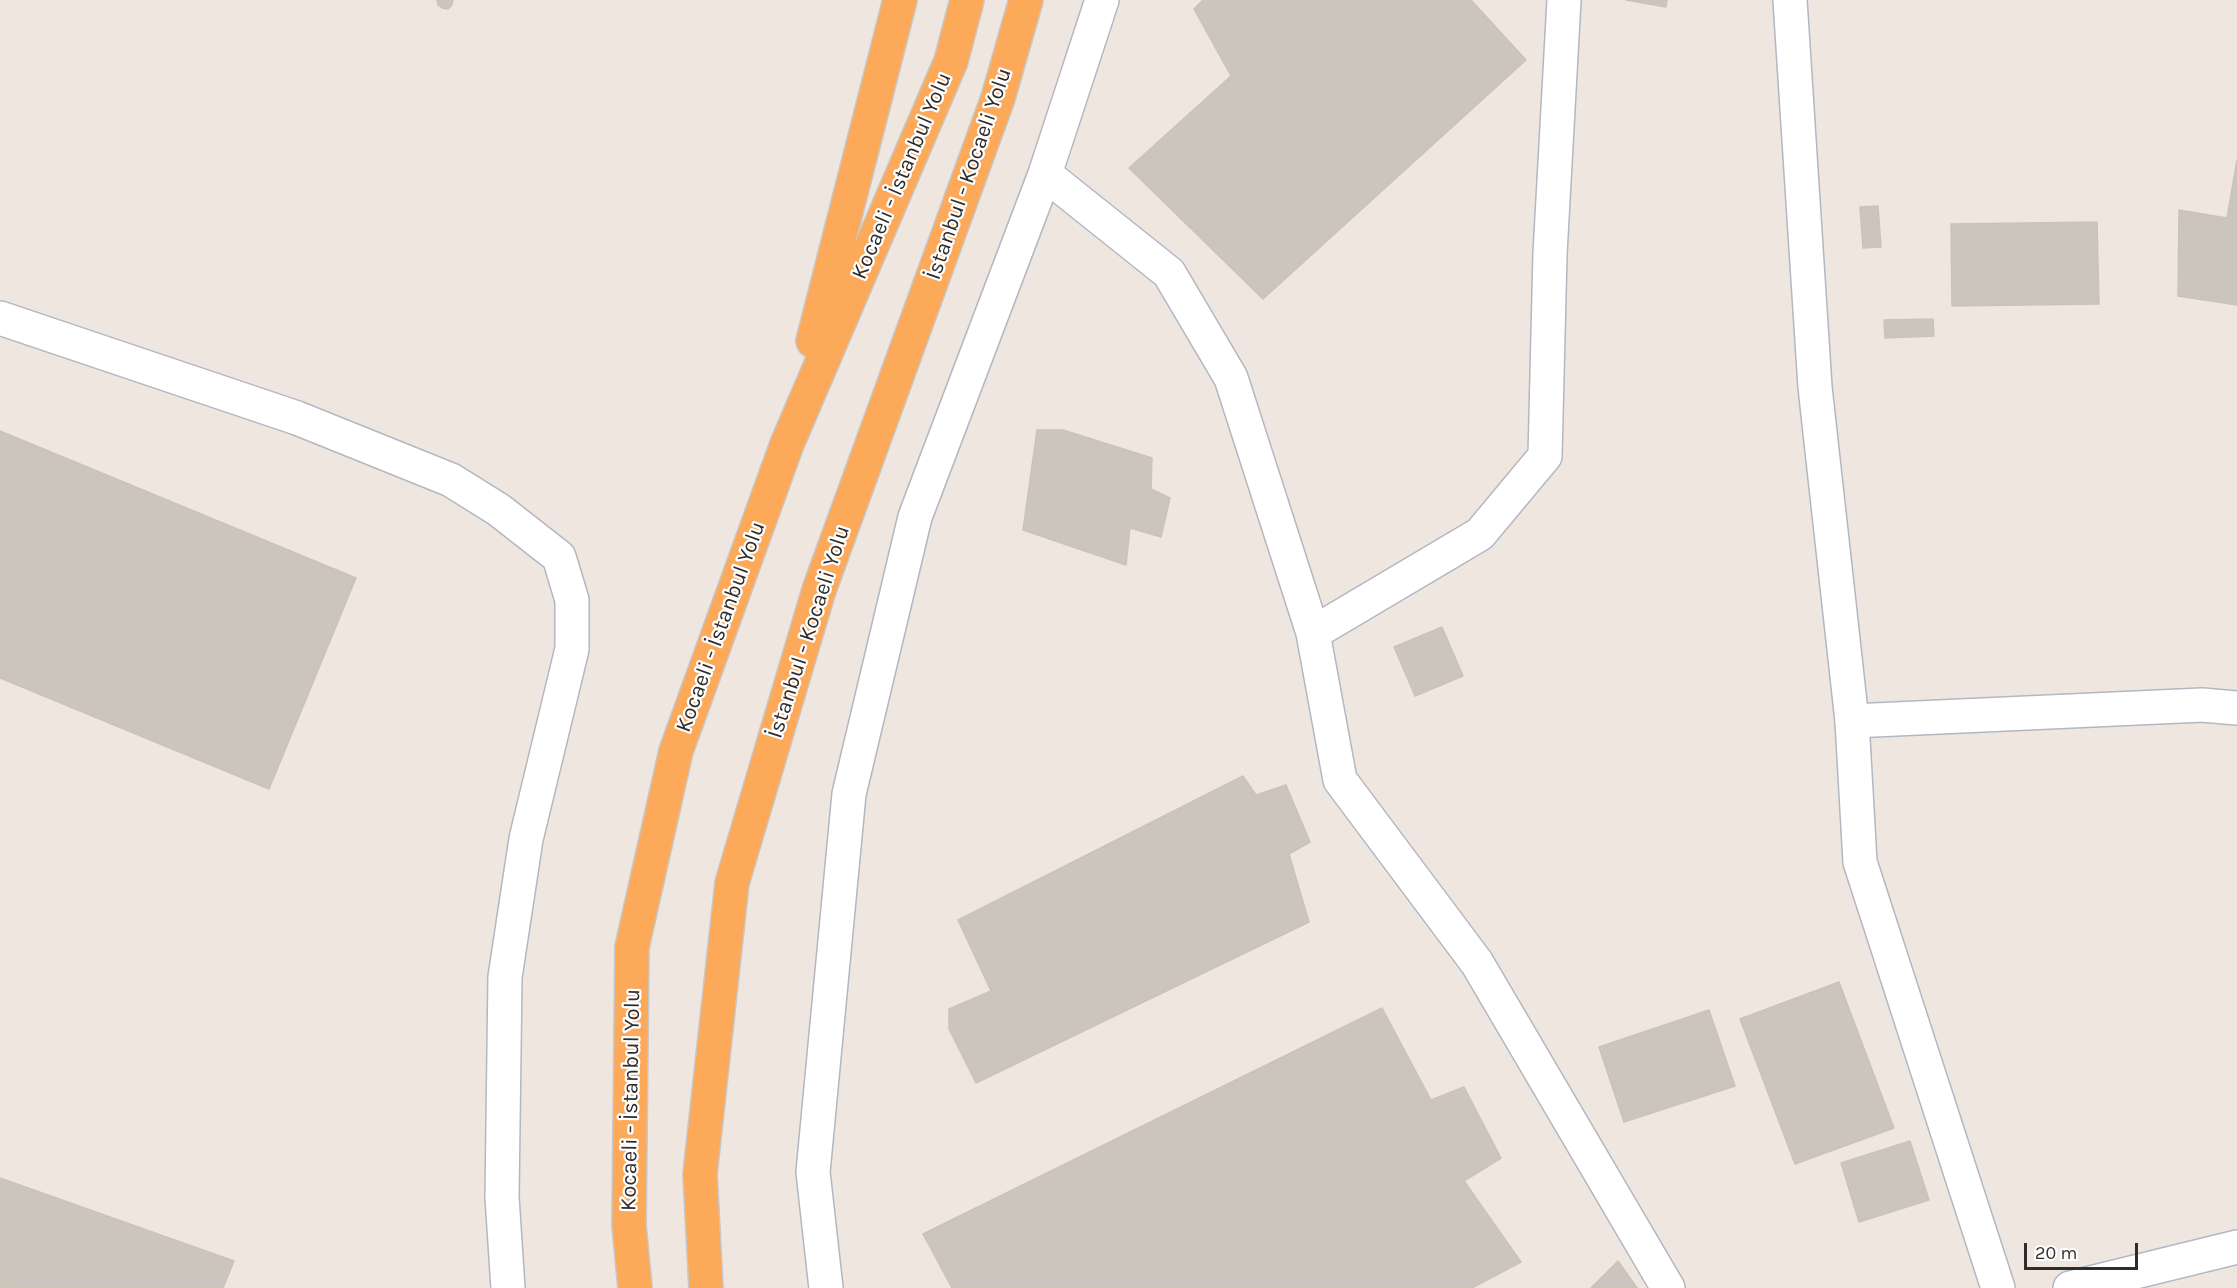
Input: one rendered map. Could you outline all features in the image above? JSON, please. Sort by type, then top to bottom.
[{"type":"highway","points":[[787,444],[900,0]]},
{"type":"highway","name":"Kocaeli - İstanbul Yolu","points":[[635,1288],[629,1225],[632,947],[676,750],[787,444],[951,61],[967,0]]},
{"type":"highway","name":"İstanbul - Kocaeli Yolu","points":[[706,1288],[700,1174],[732,883],[819,590],[998,98],[1026,0]]},
{"type":"street","points":[[826,1288],[813,1172],[849,794],[915,517],[1045,174],[1102,0]]},
{"type":"street","points":[[1313,633],[1480,534],[1545,456],[1550,254],[1564,0]]},
{"type":"street","points":[[1790,0],[1815,387],[1852,721],[1860,862],[1998,1288]]},
{"type":"street","points":[[1045,174],[1169,273],[1232,378],[1313,633],[1340,780],[1477,963],[1668,1288]]},
{"type":"street","points":[[0,318],[297,418],[451,480],[499,510],[559,557],[572,600],[572,649],[526,839],[505,977],[502,1197],[508,1288]]},
{"type":"street","points":[[1852,721],[2202,705],[2237,708]]},
{"type":"street","points":[[2070,1288],[2237,1247]]},
{"type":"building","points":[[437,0],[453,0],[448,9],[438,5]]},
{"type":"building","points":[[1203,0],[1471,0],[1526,60],[1263,299],[1129,168],[1231,76],[1194,9]]},
{"type":"building","points":[[1626,0],[1667,0],[1666,7]]},
{"type":"building","points":[[2237,160],[2237,305],[2178,296],[2179,210],[2227,218]]},
{"type":"building","points":[[1878,206],[1881,247],[1863,248],[1860,207]]},
{"type":"building","points":[[2097,222],[2099,304],[1952,306],[1951,224]]},
{"type":"building","points":[[1933,319],[1934,336],[1885,338],[1884,320]]},
{"type":"building","points":[[1037,430],[1063,430],[1152,458],[1151,489],[1170,498],[1161,537],[1130,528],[1126,565],[1023,530]]},
{"type":"building","points":[[0,431],[356,578],[269,789],[0,678]]},
{"type":"building","points":[[1442,627],[1463,676],[1415,696],[1394,647]]},
{"type":"building","points":[[1243,776],[1256,795],[1286,785],[1310,842],[1289,854],[1309,922],[976,1083],[949,1029],[949,1009],[991,991],[958,920]]},
{"type":"building","points":[[1839,982],[1894,1128],[1795,1164],[1740,1019]]},
{"type":"building","points":[[1382,1008],[1431,1100],[1464,1087],[1501,1158],[1464,1181],[1521,1262],[1472,1288],[952,1288],[923,1234]]},
{"type":"building","points":[[1709,1010],[1735,1086],[1624,1122],[1599,1047]]},
{"type":"building","points":[[1910,1141],[1929,1200],[1859,1222],[1841,1163]]},
{"type":"building","points":[[0,1178],[234,1261],[223,1288],[0,1288]]},
{"type":"building","points":[[1618,1261],[1637,1288],[1591,1288]]}]
